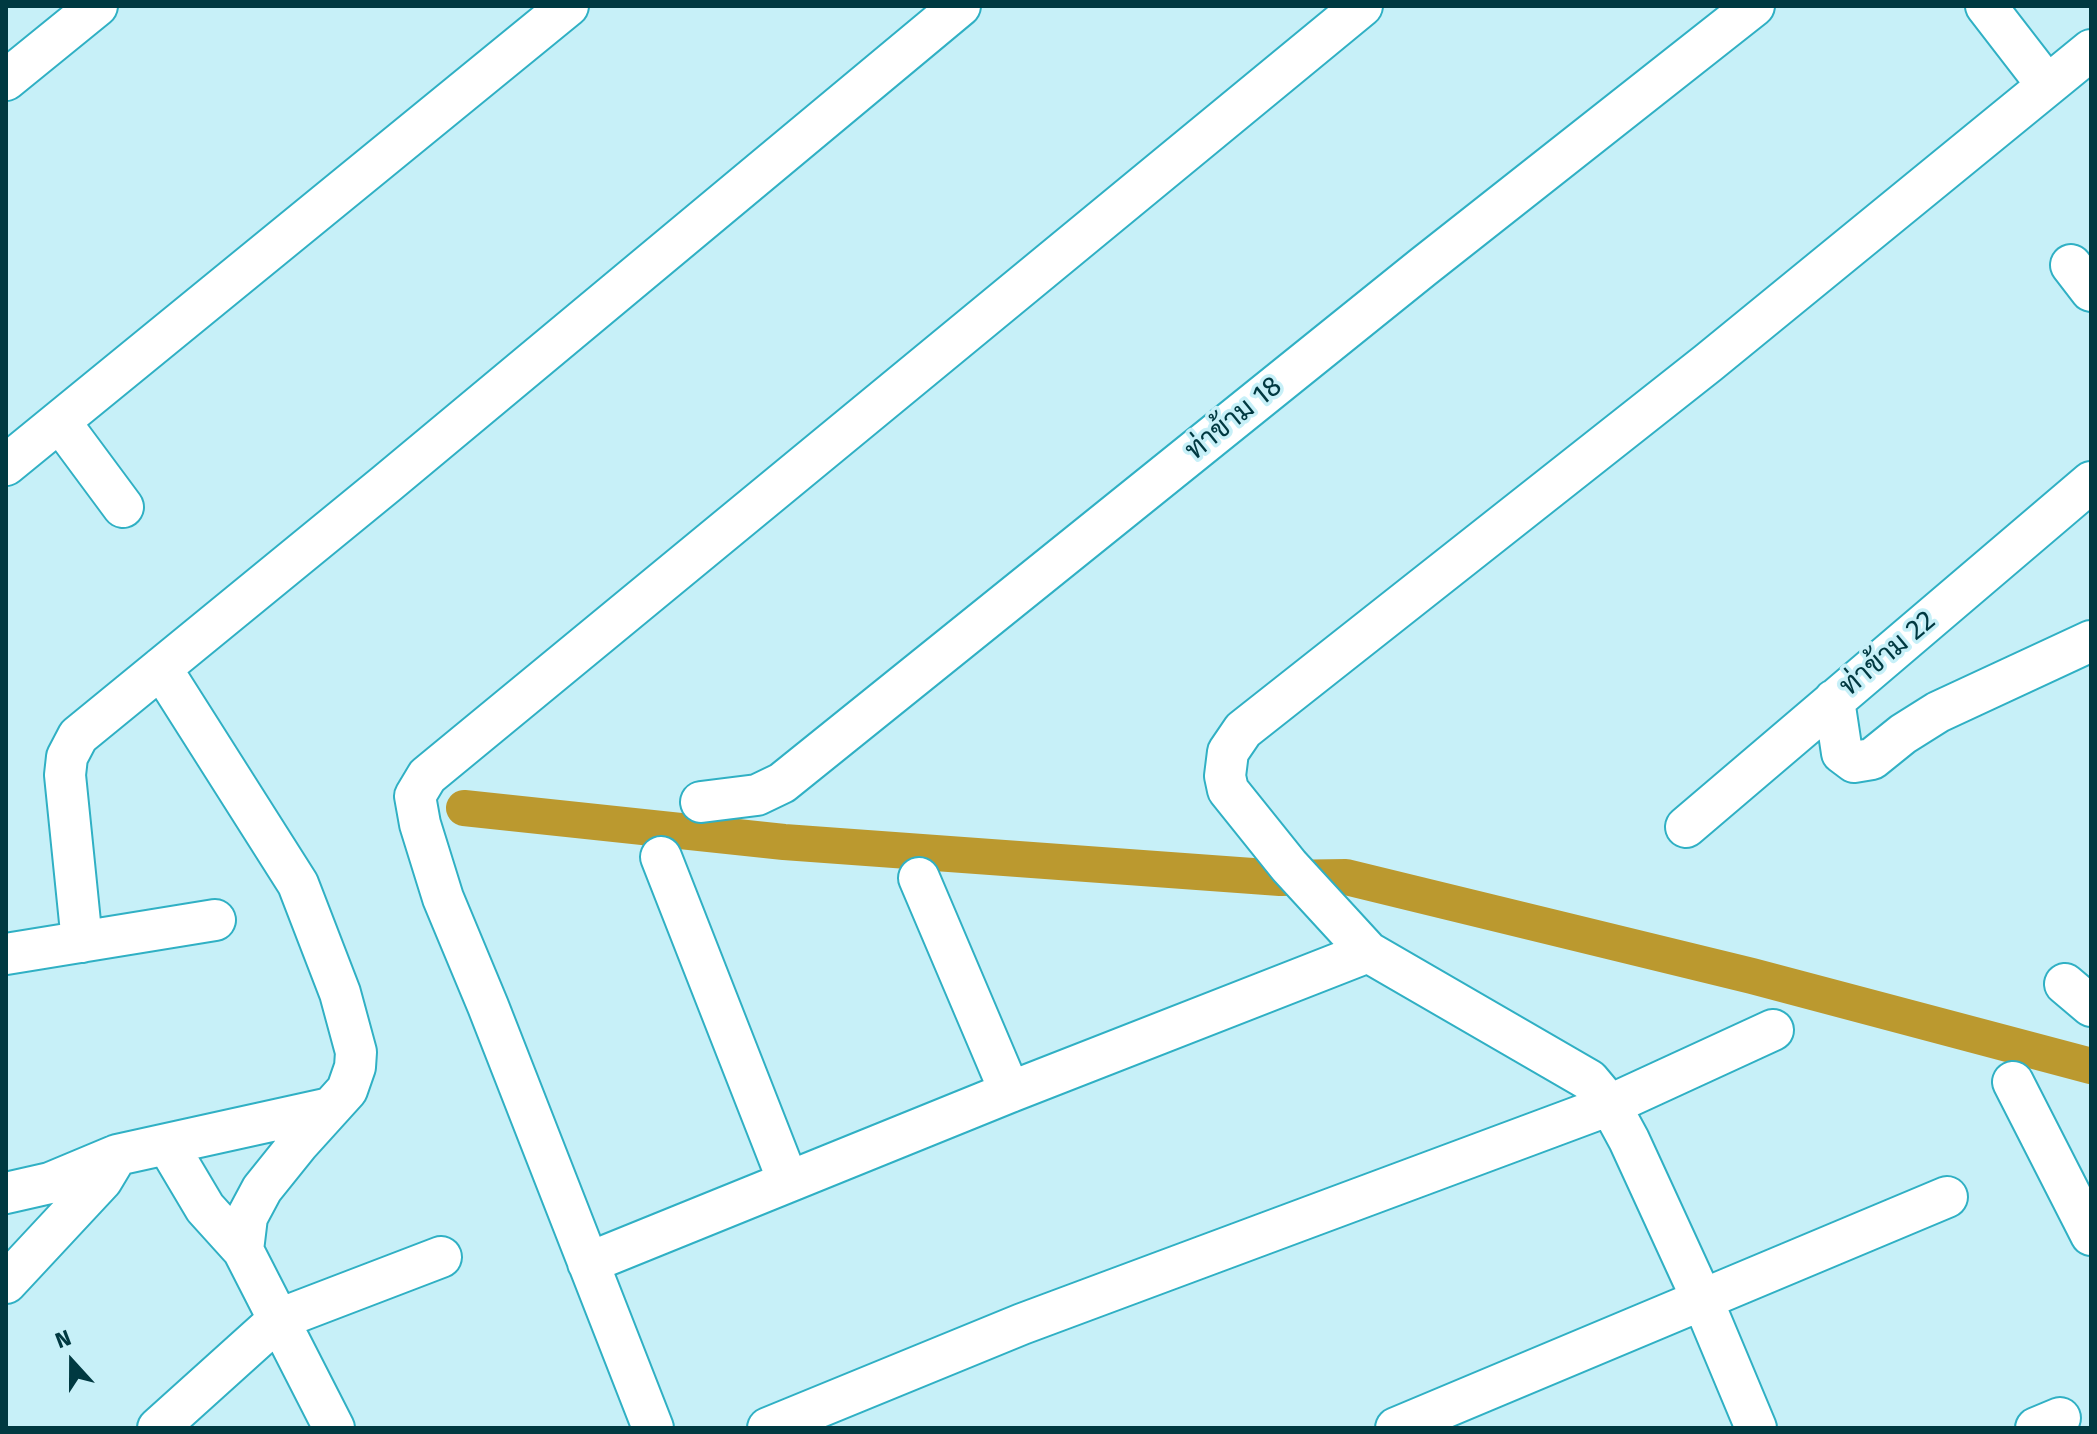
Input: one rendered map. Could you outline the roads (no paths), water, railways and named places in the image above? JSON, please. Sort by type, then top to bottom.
[{"type":"street","points":[[6,80],[97,6]]},
{"type":"street","points":[[6,465],[568,6]]},
{"type":"street","points":[[82,942],[65,775],[67,757],[78,736],[960,6]]},
{"type":"street","points":[[653,1428],[443,898],[420,824],[415,796],[427,776],[1362,6]]},
{"type":"street","name":"ท่าข้าม 18","points":[[701,802],[757,795],[782,783],[1410,277],[1754,6]]},
{"type":"street","points":[[1986,6],[2047,85]]},
{"type":"street","points":[[1756,1428],[1702,1299],[1610,1105],[1589,1080],[1368,952],[1296,874],[1228,790],[1225,776],[1228,752],[1243,730],[1708,363],[2091,50]]},
{"type":"street","points":[[60,422],[123,507]]},
{"type":"street","name":"ท่าข้าม 22","points":[[1686,827],[2091,482]]},
{"type":"street","points":[[1834,700],[1842,753],[1854,762],[1872,759],[1938,712],[2091,641]]},
{"type":"street","points":[[161,668],[298,884],[340,993],[356,1052],[355,1067],[347,1090],[262,1189],[247,1217],[243,1250]]},
{"type":"street","points":[[661,857],[788,1181]]},
{"type":"street","points":[[919,878],[1010,1092]]},
{"type":"street","points":[[6,954],[215,920]]},
{"type":"street","points":[[588,1263],[1010,1092],[1368,952]]},
{"type":"street","points":[[768,1428],[1022,1324],[1610,1105],[1773,1030]]},
{"type":"street","points":[[2013,1082],[2091,1235]]},
{"type":"street","points":[[6,1193],[50,1183],[117,1155],[330,1108]]},
{"type":"street","points":[[167,1144],[205,1208],[243,1250],[334,1428]]},
{"type":"street","points":[[6,1283],[102,1180],[117,1155]]},
{"type":"street","points":[[1396,1428],[1947,1197]]},
{"type":"street","points":[[158,1428],[279,1319],[441,1257]]},
{"type":"waterway","points":[[464,808],[784,842],[1280,878],[1346,877],[1752,976],[2091,1066]]}]
